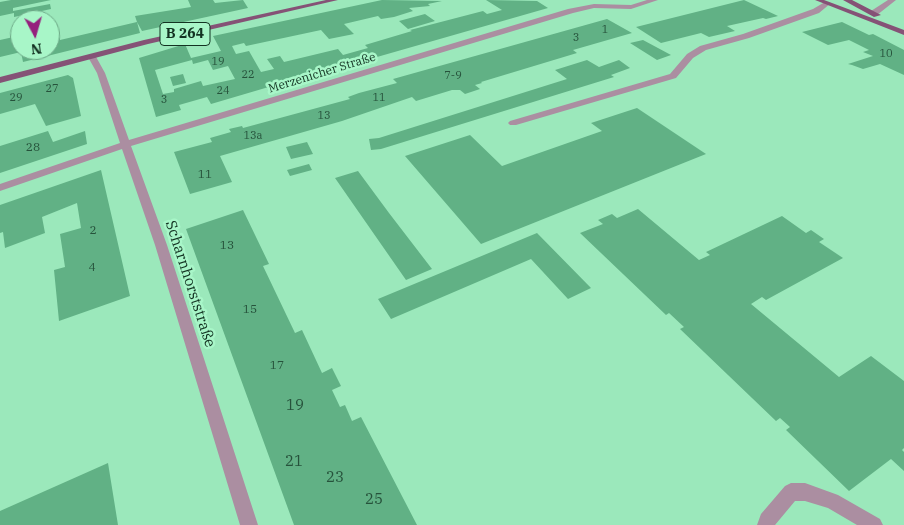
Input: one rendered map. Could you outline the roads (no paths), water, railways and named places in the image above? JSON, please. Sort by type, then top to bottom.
[{"type":"main road","name":"B 264","points":[[0,80],[335,0]]},
{"type":"main road","points":[[846,0],[874,13],[904,33]]},
{"type":"main road","points":[[822,1],[904,33]]},
{"type":"street","name":"Merzenicher Straße","points":[[0,188],[127,144],[571,11],[594,6],[631,7],[656,0]]},
{"type":"street","points":[[874,13],[893,0]]},
{"type":"street","points":[[513,123],[673,76],[690,56],[703,48],[764,30],[816,11],[822,1]]},
{"type":"street","name":"Scharnhorststraße","points":[[92,57],[101,73],[161,245],[249,525]]},
{"type":"street","points":[[766,525],[767,520],[791,492],[805,492],[832,501],[874,525]]}]
